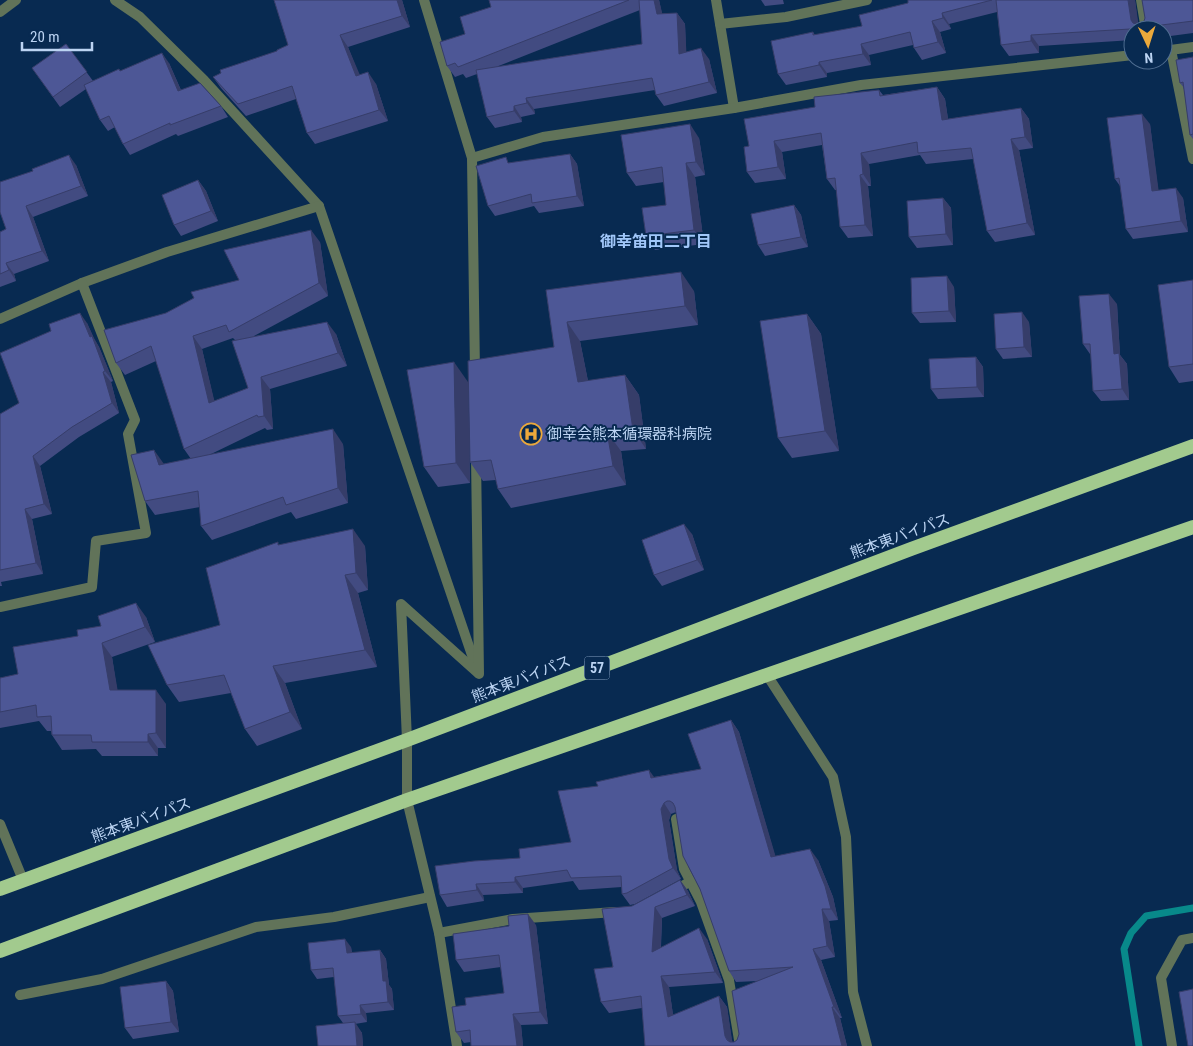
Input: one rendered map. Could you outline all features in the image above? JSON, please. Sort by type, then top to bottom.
[{"type":"highway","name":"熊本東バイパス","points":[[0,888],[407,740],[911,549],[1193,446]]},
{"type":"highway","points":[[0,951],[407,800],[1193,528]]},
{"type":"street","points":[[0,12],[16,0]]},
{"type":"street","points":[[115,0],[140,17],[204,80],[319,206],[478,674]]},
{"type":"street","points":[[424,0],[472,158],[475,386]]},
{"type":"street","points":[[716,0],[734,108]]},
{"type":"street","points":[[720,24],[786,17],[867,0]]},
{"type":"street","points":[[1141,0],[1144,20]]},
{"type":"street","points":[[1173,50],[1193,48]]},
{"type":"street","points":[[472,158],[543,137],[734,108],[861,85],[1123,56]]},
{"type":"street","points":[[1172,70],[1193,159]]},
{"type":"street","points":[[0,319],[82,283],[166,252],[319,206]]},
{"type":"street","points":[[0,607],[92,587],[96,542],[146,533],[128,434],[135,420],[82,283]]},
{"type":"street","points":[[476,446],[478,674]]},
{"type":"street","points":[[457,1046],[439,933],[407,800],[407,740],[401,604],[478,674]]},
{"type":"street","points":[[767,675],[833,777],[846,837],[854,992],[867,1046]]},
{"type":"street","points":[[676,819],[684,869],[700,902],[729,980],[740,1046]]},
{"type":"street","points":[[0,824],[23,880]]},
{"type":"street","points":[[660,898],[691,881]]},
{"type":"street","points":[[20,995],[102,979],[256,927],[334,917],[430,896]]},
{"type":"street","points":[[439,933],[513,919],[627,911]]},
{"type":"street","points":[[1172,1046],[1162,978],[1182,940],[1193,938]]},
{"type":"building","points":[[274,0],[397,0],[402,16],[340,35],[356,76],[368,72],[379,110],[307,133],[292,86],[238,104],[213,77],[221,73],[220,70],[277,51],[288,45]]},
{"type":"building","points":[[489,0],[629,0],[458,67],[455,63],[447,66],[440,42],[465,34],[460,17],[491,7]]},
{"type":"building","points":[[639,0],[654,0],[657,14],[677,13],[679,54],[701,48],[709,82],[656,95],[652,78],[526,98],[527,103],[514,106],[514,111],[487,117],[476,70],[642,44]]},
{"type":"building","points":[[908,0],[992,0],[942,13],[943,18],[932,21],[938,42],[914,48],[910,32],[861,44],[863,54],[819,62],[819,65],[778,74],[771,41],[813,32],[813,35],[862,26],[859,15],[908,3]]},
{"type":"building","points":[[996,0],[1128,0],[1131,20],[1123,20],[1123,29],[1031,35],[1031,41],[1001,45]]},
{"type":"building","points":[[1142,0],[1193,0],[1193,21],[1173,24],[1173,20],[1144,20]]},
{"type":"building","points":[[66,44],[87,72],[53,97],[32,68]]},
{"type":"building","points":[[162,53],[178,91],[200,83],[221,106],[170,125],[170,123],[123,144],[109,116],[100,120],[84,85],[119,69],[120,71]]},
{"type":"building","points":[[1193,57],[1193,134],[1190,135],[1183,82],[1180,83],[1176,60]]},
{"type":"building","points":[[937,87],[942,120],[1021,108],[1025,137],[1011,139],[1027,223],[987,231],[971,148],[918,153],[917,142],[861,153],[863,174],[860,175],[865,225],[840,227],[835,178],[827,179],[821,133],[774,141],[778,167],[747,172],[744,147],[749,146],[744,119],[815,107],[814,97],[879,90],[880,96]]},
{"type":"building","points":[[1142,114],[1152,191],[1176,188],[1181,221],[1126,229],[1119,178],[1115,179],[1107,118]]},
{"type":"building","points":[[690,124],[696,162],[686,163],[694,230],[646,236],[642,208],[666,205],[662,167],[627,173],[621,135]]},
{"type":"building","points":[[570,154],[577,196],[532,203],[531,194],[488,206],[476,166],[506,157],[508,163]]},
{"type":"building","points":[[69,155],[81,186],[26,206],[42,251],[6,263],[9,270],[0,274],[0,232],[6,229],[0,212],[0,182],[33,171],[32,169]]},
{"type":"building","points":[[198,180],[211,211],[174,225],[162,195]]},
{"type":"building","points":[[943,198],[946,234],[909,237],[907,201]]},
{"type":"building","points":[[794,205],[801,237],[758,245],[751,214]]},
{"type":"building","points":[[311,230],[319,283],[229,332],[226,325],[193,336],[209,403],[248,388],[232,341],[327,322],[338,353],[261,377],[264,416],[258,417],[257,415],[184,449],[151,346],[116,363],[104,330],[166,313],[194,298],[191,292],[239,280],[224,250]]},
{"type":"building","points":[[681,272],[685,306],[567,322],[578,382],[625,375],[633,430],[607,432],[613,466],[498,489],[491,460],[470,462],[468,361],[554,347],[546,290]]},
{"type":"building","points":[[947,276],[949,311],[912,313],[911,278]]},
{"type":"building","points":[[1193,280],[1193,364],[1169,367],[1158,285]]},
{"type":"building","points":[[1109,294],[1114,354],[1119,353],[1122,389],[1093,391],[1090,344],[1083,344],[1079,296]]},
{"type":"building","points":[[1022,312],[1024,347],[996,349],[994,314]]},
{"type":"building","points":[[80,313],[90,337],[92,336],[105,371],[103,372],[112,403],[72,427],[33,456],[44,504],[25,509],[36,563],[0,570],[0,414],[19,403],[0,353],[51,331],[49,324]]},
{"type":"building","points":[[807,314],[825,431],[778,438],[760,321]]},
{"type":"building","points":[[976,357],[977,387],[931,389],[929,359]]},
{"type":"building","points":[[454,362],[456,463],[424,467],[407,370]]},
{"type":"building","points":[[333,429],[338,488],[286,505],[283,497],[201,526],[198,491],[145,501],[131,455],[154,450],[159,465]]},
{"type":"building","points":[[684,524],[697,560],[654,575],[642,540]]},
{"type":"building","points":[[353,529],[356,573],[345,575],[365,650],[273,666],[290,712],[245,729],[224,675],[167,685],[148,645],[220,625],[206,568],[278,542],[278,545]]},
{"type":"building","points":[[136,603],[145,627],[102,643],[110,690],[156,690],[156,733],[148,734],[148,742],[92,742],[91,735],[52,735],[51,716],[37,717],[36,705],[0,712],[0,678],[18,674],[13,647],[78,636],[77,630],[101,626],[98,616]]},
{"type":"building","points":[[731,720],[771,857],[810,849],[825,886],[831,909],[822,909],[827,946],[813,949],[834,1007],[832,1007],[842,1046],[645,1046],[641,996],[601,1002],[594,969],[613,967],[602,909],[632,906],[680,880],[687,895],[655,907],[652,952],[699,928],[715,972],[661,976],[668,1017],[719,996],[725,1036],[730,1042],[734,1042],[739,1034],[732,991],[793,967],[729,971],[700,889],[683,856],[675,807],[670,801],[664,803],[661,809],[669,859],[673,868],[627,893],[622,894],[621,876],[571,878],[567,870],[515,877],[515,882],[476,884],[477,890],[440,895],[435,866],[520,858],[519,849],[571,842],[558,791],[598,786],[596,782],[649,770],[651,778],[701,769],[688,734]]},
{"type":"building","points":[[528,914],[540,1012],[513,1014],[517,1046],[471,1046],[470,1030],[456,1032],[452,1007],[466,1005],[465,998],[504,993],[499,955],[456,960],[453,934],[509,926],[508,916]]},
{"type":"building","points":[[345,939],[347,953],[380,950],[383,981],[386,981],[388,1002],[360,1005],[361,1014],[338,1016],[333,968],[311,970],[308,943]]},
{"type":"building","points":[[166,981],[171,1022],[125,1028],[120,987]]},
{"type":"building","points":[[1193,989],[1193,1046],[1188,1046],[1179,992]]},
{"type":"building","points":[[355,1022],[357,1046],[318,1046],[316,1026]]},
{"type":"waterway","points":[[1139,1046],[1124,949],[1131,933],[1146,916],[1193,908]]},
{"type":"place","name":"御幸会熊本循環器科病院","points":[[531,434]]},
{"type":"district","name":"御幸笛田二丁目","points":[[656,241]]}]
